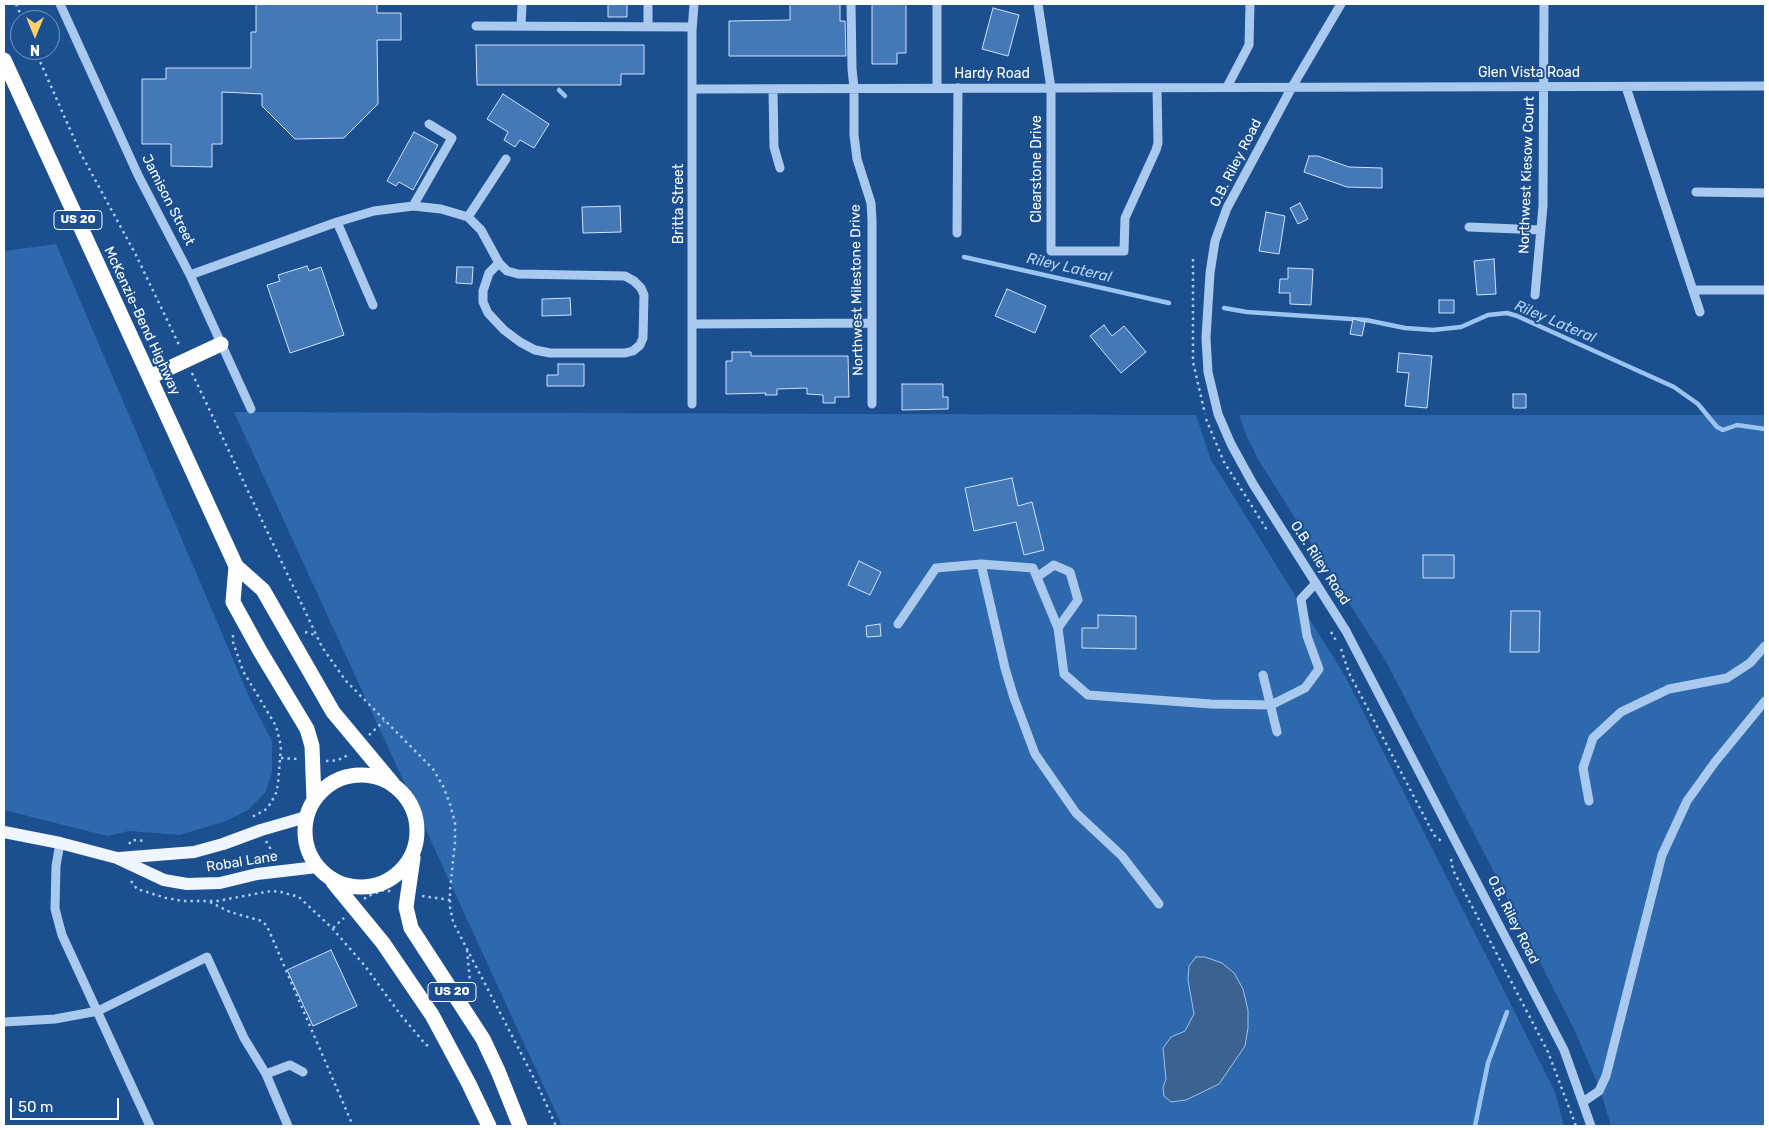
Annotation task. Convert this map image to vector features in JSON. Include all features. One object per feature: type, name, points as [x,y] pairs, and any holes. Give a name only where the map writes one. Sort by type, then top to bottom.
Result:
[{"type":"highway","name":"McKenzie-Bend Highway","points":[[4,58],[236,566],[263,590],[333,712],[393,784]]},
{"type":"highway","points":[[150,377],[221,344]]},
{"type":"highway","name":"McKenzie-Bend Highway","points":[[236,566],[233,602],[307,729],[312,746],[314,800]]},
{"type":"highway","points":[[359,775],[376,777],[393,784],[407,798],[416,816],[418,835],[413,854],[402,870],[387,882],[368,888],[348,886],[330,879],[317,867],[308,852],[304,834],[306,816],[314,800],[326,787],[341,778],[359,775]]},
{"type":"highway","name":"US 20","points":[[413,854],[406,907],[410,928],[483,1039],[520,1126]]},
{"type":"highway","name":"US 20","points":[[330,879],[383,943],[432,1015],[489,1126]]},
{"type":"main road","name":"Robal Lane","points":[[117,858],[194,852],[306,816]]},
{"type":"main road","name":"Robal Lane","points":[[4,832],[60,842],[117,858],[164,880],[187,884],[220,883],[270,872],[317,867]]},
{"type":"street","name":"Jamison Street","points":[[60,4],[138,175],[190,275],[251,409]]},
{"type":"street","points":[[521,26],[522,4]]},
{"type":"street","points":[[648,4],[648,27]]},
{"type":"street","name":"Britta Street","points":[[692,404],[692,27],[694,4]]},
{"type":"street","name":"Northwest Milestone Drive","points":[[851,4],[854,134],[857,158],[871,203],[872,220],[872,404]]},
{"type":"street","points":[[937,4],[937,88]]},
{"type":"street","name":"Clearstone Drive","points":[[1038,4],[1051,88],[1051,251],[1124,251],[1125,218],[1158,143],[1158,88]]},
{"type":"street","points":[[1227,87],[1249,45],[1250,4]]},
{"type":"street","name":"O.B. Riley Road","points":[[1341,4],[1292,87],[1227,208],[1216,241],[1210,272],[1206,338],[1210,380],[1218,414],[1231,444],[1253,484],[1346,631],[1564,1050],[1591,1126]]},
{"type":"street","name":"Northwest Kiesow Court","points":[[1535,295],[1542,230],[1544,4]]},
{"type":"street","points":[[476,26],[692,27]]},
{"type":"street","name":"Glen Vista Road","points":[[1292,87],[1765,86]]},
{"type":"street","name":"Hardy Road","points":[[693,89],[1292,87]]},
{"type":"street","points":[[1626,87],[1700,312]]},
{"type":"street","points":[[957,233],[958,88]]},
{"type":"street","points":[[773,89],[774,147],[780,168]]},
{"type":"street","points":[[413,206],[452,138],[430,124]]},
{"type":"street","points":[[468,217],[506,159]]},
{"type":"street","points":[[1696,192],[1765,193]]},
{"type":"street","points":[[190,275],[337,222],[374,211],[413,206],[441,209],[468,217],[481,230],[499,262],[507,271],[518,274],[625,276],[634,280],[644,295],[643,338],[640,345],[633,352],[625,353],[550,353],[535,350],[520,342],[504,330],[488,313],[482,302],[483,291],[489,273],[499,262]]},
{"type":"street","points":[[337,222],[373,305]]},
{"type":"street","points":[[1469,227],[1542,230]]},
{"type":"street","points":[[1697,290],[1765,290]]},
{"type":"street","points":[[693,324],[872,323]]},
{"type":"street","points":[[898,624],[936,568],[981,564],[1033,568],[1058,628],[1064,674],[1088,695],[1211,704],[1271,705],[1305,688],[1319,669],[1307,636],[1301,599],[1316,582]]},
{"type":"street","points":[[981,564],[1005,668],[1014,698],[1036,754],[1076,813],[1122,856],[1159,904]]},
{"type":"street","points":[[1037,578],[1054,565],[1070,572],[1078,600],[1058,628]]},
{"type":"street","points":[[1589,801],[1583,768],[1593,738],[1621,712],[1669,689],[1726,678],[1750,663],[1765,646]]},
{"type":"street","points":[[1262,675],[1277,732]]},
{"type":"street","points":[[1584,1102],[1598,1091],[1606,1076],[1662,855],[1687,801],[1715,762],[1765,701]]},
{"type":"street","points":[[60,842],[56,866],[55,909],[62,935],[150,1126]]},
{"type":"street","points":[[4,1022],[55,1019],[98,1011],[208,958],[244,1038],[266,1074],[288,1126]]},
{"type":"street","points":[[266,1074],[290,1065],[303,1072]]},
{"type":"path","points":[[39,60],[80,152],[136,255],[319,641],[337,670],[384,721],[433,769],[444,786],[455,823],[450,900],[454,922],[538,1086],[556,1126]]},
{"type":"path","points":[[1193,259],[1192,347],[1202,405],[1211,434],[1224,462],[1239,489],[1271,536]]},
{"type":"path","points":[[1331,631],[1340,647],[1349,673],[1434,836],[1442,842]]},
{"type":"path","points":[[233,642],[243,671],[276,726],[281,758],[276,794],[265,810],[247,820]]},
{"type":"path","points":[[281,758],[332,761],[344,758],[384,721]]},
{"type":"path","points":[[254,816],[270,848],[271,891]]},
{"type":"path","points":[[132,840],[152,842]]},
{"type":"path","points":[[1450,858],[1453,870],[1548,1052],[1576,1126]]},
{"type":"path","points":[[137,889],[183,901],[235,899],[271,891],[299,898],[332,928],[426,1045]]},
{"type":"path","points":[[332,928],[368,896],[384,890],[450,900]]},
{"type":"path","points":[[209,901],[230,912],[262,921],[267,926],[353,1126]]},
{"type":"path","points":[[467,948],[471,996]]},
{"type":"shaded area","points":[[56,244],[250,699],[272,741],[272,773],[265,793],[248,810],[226,821],[180,835],[129,831],[107,836],[4,810],[4,251]]},
{"type":"shaded area","points":[[234,412],[1196,415],[1211,460],[1345,676],[1555,1092],[1564,1126],[562,1126]]},
{"type":"shaded area","points":[[1239,415],[1765,415],[1765,1126],[1611,1126],[1600,1089],[1573,1027],[1387,663],[1259,461],[1246,435]]},
{"type":"shaded area","points":[[1196,957],[1205,957],[1222,963],[1234,973],[1243,989],[1248,1010],[1245,1046],[1219,1084],[1186,1100],[1171,1102],[1164,1096],[1163,1087],[1166,1079],[1163,1048],[1171,1037],[1185,1031],[1194,1014],[1188,980],[1189,966]]},
{"type":"building","points":[[256,4],[377,4],[377,13],[401,13],[401,40],[377,40],[378,104],[344,138],[295,139],[262,106],[262,94],[222,92],[222,144],[212,144],[212,167],[171,166],[171,144],[142,144],[142,79],[166,79],[166,68],[251,68],[251,32],[256,32]]},
{"type":"building","points":[[608,4],[627,4],[627,17],[608,17]]},
{"type":"building","points":[[790,4],[840,4],[840,21],[845,21],[846,56],[729,56],[729,21],[790,20]]},
{"type":"building","points":[[872,4],[906,4],[906,53],[897,53],[897,64],[872,64]]},
{"type":"building","points":[[993,8],[1019,15],[1008,56],[982,49]]},
{"type":"building","points":[[476,45],[644,45],[644,74],[621,74],[621,85],[477,85]]},
{"type":"building","points":[[503,94],[549,124],[534,148],[520,140],[515,147],[504,140],[508,132],[487,119]]},
{"type":"building","points":[[414,132],[438,145],[413,190],[399,182],[396,186],[387,181]]},
{"type":"building","points":[[1309,156],[1318,156],[1349,167],[1382,168],[1382,188],[1347,187],[1304,172]]},
{"type":"building","points":[[1300,203],[1308,219],[1298,224],[1290,208]]},
{"type":"building","points":[[620,206],[621,232],[583,233],[582,207]]},
{"type":"building","points":[[1266,212],[1285,216],[1279,254],[1259,251]]},
{"type":"building","points":[[1494,259],[1496,294],[1477,295],[1474,261]]},
{"type":"building","points":[[307,266],[309,271],[321,267],[344,335],[290,353],[267,285],[280,281],[278,275]]},
{"type":"building","points":[[457,267],[473,267],[472,284],[456,283]]},
{"type":"building","points":[[1288,268],[1313,269],[1311,305],[1290,304],[1290,293],[1279,293],[1280,279],[1288,279]]},
{"type":"building","points":[[1007,289],[1046,306],[1035,333],[995,316]]},
{"type":"building","points":[[570,298],[571,315],[542,316],[542,299]]},
{"type":"building","points":[[1439,300],[1454,300],[1454,313],[1439,313]]},
{"type":"building","points":[[1353,319],[1365,322],[1362,336],[1350,334]]},
{"type":"building","points":[[1104,325],[1112,336],[1124,326],[1146,352],[1121,373],[1090,336]]},
{"type":"building","points":[[732,352],[751,352],[751,356],[848,356],[849,397],[835,397],[835,403],[823,403],[823,395],[807,394],[807,388],[777,389],[777,395],[765,395],[766,393],[726,394],[726,361],[732,361]]},
{"type":"building","points":[[1399,353],[1432,356],[1427,408],[1405,406],[1409,373],[1397,372]]},
{"type":"building","points":[[558,364],[584,364],[584,386],[547,386],[547,375],[558,375]]},
{"type":"building","points":[[902,384],[943,384],[943,397],[948,397],[948,409],[902,410]]},
{"type":"building","points":[[1513,394],[1526,394],[1526,408],[1513,408]]},
{"type":"building","points":[[1012,478],[1018,506],[1032,502],[1044,550],[1024,555],[1016,522],[974,531],[965,488]]},
{"type":"building","points":[[1423,555],[1454,555],[1454,578],[1423,578]]},
{"type":"building","points":[[859,561],[881,572],[870,595],[848,585]]},
{"type":"building","points":[[1511,611],[1540,611],[1539,652],[1510,652]]},
{"type":"building","points":[[1098,615],[1136,616],[1136,649],[1082,648],[1082,628],[1098,628]]},
{"type":"building","points":[[880,624],[881,636],[867,637],[866,626]]},
{"type":"building","points":[[331,950],[357,1006],[313,1026],[287,970]]},
{"type":"waterway","name":"Riley Lateral","points":[[559,90],[565,96]]},
{"type":"waterway","name":"Riley Lateral","points":[[964,257],[1169,303]]},
{"type":"waterway","name":"Riley Lateral","points":[[1224,308],[1247,312],[1366,320],[1405,328],[1433,330],[1461,327],[1488,315],[1507,313],[1674,387],[1698,404],[1717,427],[1723,430],[1737,425],[1765,429]]},
{"type":"waterway","points":[[1475,1126],[1488,1063],[1507,1012]]}]
